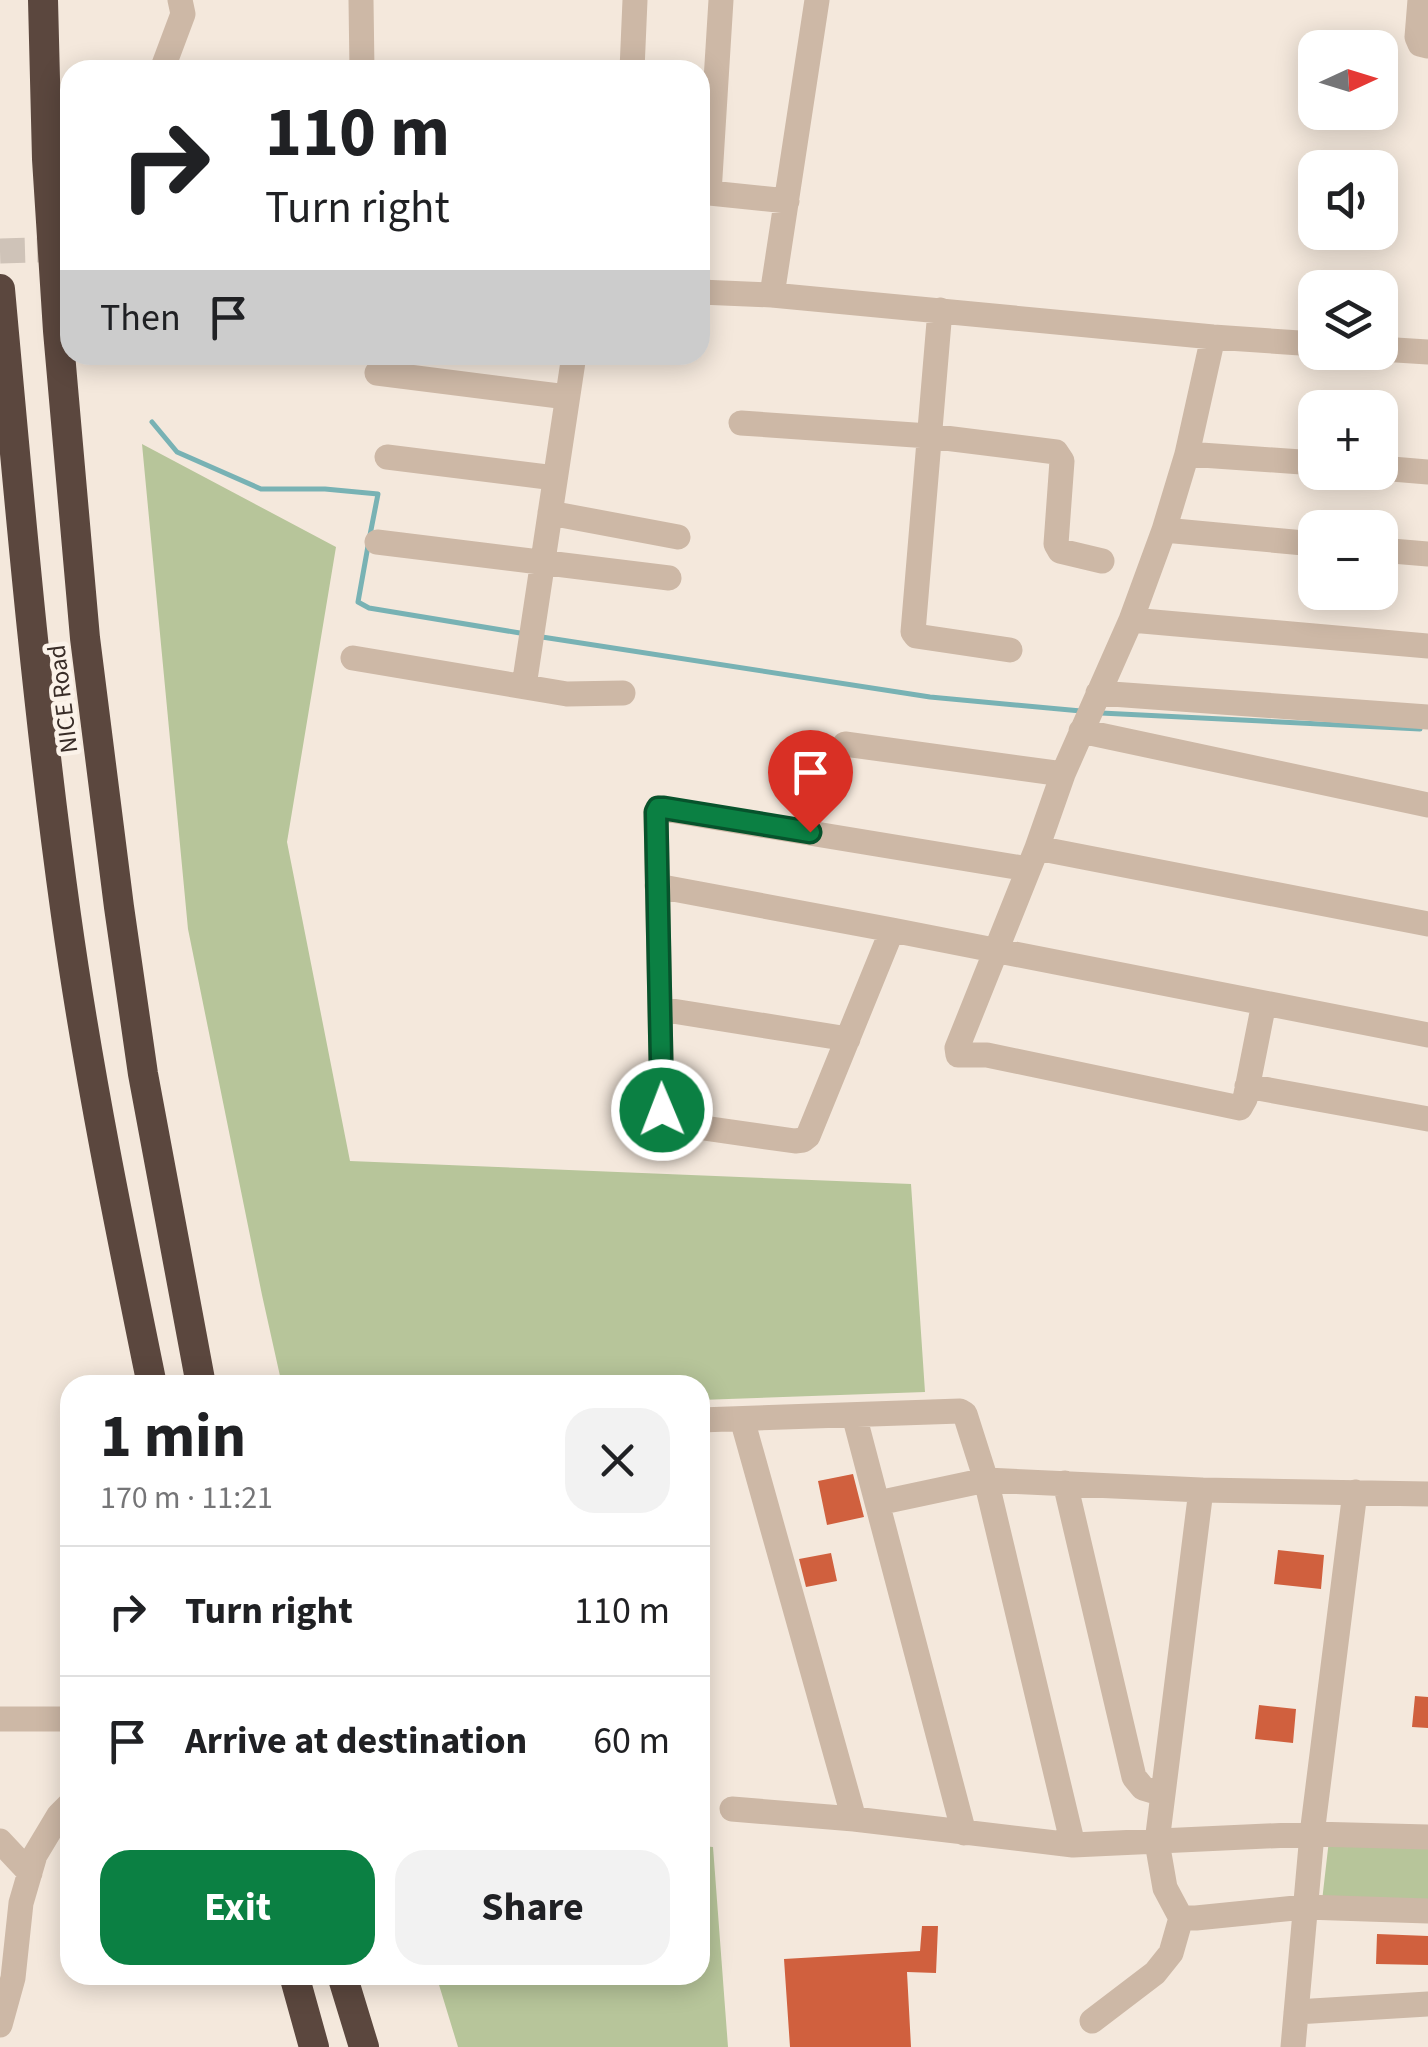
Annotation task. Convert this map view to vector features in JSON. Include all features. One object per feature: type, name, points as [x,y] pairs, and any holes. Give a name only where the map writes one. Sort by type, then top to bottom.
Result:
[{"type":"highway","name":"NICE Road","points":[[43,0],[47,159],[60,353]]},
{"type":"highway","name":"NICE Road","points":[[0,289],[33,642],[66,914],[96,1105],[150,1375]]},
{"type":"highway","name":"NICE Road","points":[[61,365],[86,638],[118,908],[143,1074],[199,1375]]},
{"type":"highway","points":[[297,1985],[314,2047]]},
{"type":"highway","points":[[345,1985],[364,2047]]},
{"type":"street","points":[[166,60],[182,14],[180,0]]},
{"type":"street","points":[[361,0],[362,60]]},
{"type":"street","points":[[632,60],[635,0]]},
{"type":"street","points":[[710,124],[721,0]]},
{"type":"street","points":[[772,295],[816,0]]},
{"type":"street","points":[[1420,0],[1417,36],[1420,44],[1428,46]]},
{"type":"street","points":[[710,193],[787,201]]},
{"type":"street","points":[[710,292],[1298,343]]},
{"type":"street","points":[[940,310],[914,632],[916,636],[1010,650]]},
{"type":"street","points":[[1213,337],[1187,454],[1164,530],[1131,620],[1062,774],[957,1048],[958,1055],[987,1055],[1240,1108],[1264,1004]]},
{"type":"street","points":[[1398,350],[1428,352]]},
{"type":"street","points":[[524,686],[572,365]]},
{"type":"street","points":[[377,373],[567,397]]},
{"type":"street","points":[[741,423],[929,436],[1056,452],[1062,461],[1056,544],[1060,551],[1102,561]]},
{"type":"street","points":[[1187,454],[1298,463]]},
{"type":"street","points":[[387,457],[555,478]]},
{"type":"street","points":[[1398,470],[1428,472]]},
{"type":"street","points":[[550,513],[678,537]]},
{"type":"street","points":[[1164,530],[1298,542]]},
{"type":"street","points":[[377,542],[669,578]]},
{"type":"street","points":[[1398,552],[1428,554]]},
{"type":"street","points":[[1131,620],[1428,646]]},
{"type":"street","points":[[352,658],[567,694],[623,693]]},
{"type":"street","points":[[1098,693],[1428,717]]},
{"type":"street","points":[[1081,731],[1428,805]]},
{"type":"street","points":[[845,744],[1062,774]]},
{"type":"street","points":[[892,930],[808,1136],[802,1140],[669,1123],[662,1110],[656,886],[658,808],[1032,858],[1428,924]]},
{"type":"street","points":[[656,886],[1428,1036]]},
{"type":"street","points":[[660,1009],[848,1038]]},
{"type":"street","points":[[1248,1086],[1428,1120]]},
{"type":"street","points":[[710,1420],[960,1411],[965,1414],[986,1480],[1073,1845]]},
{"type":"street","points":[[854,1415],[964,1833]]},
{"type":"street","points":[[742,1419],[854,1819]]},
{"type":"street","points":[[878,1503],[986,1480],[1201,1490],[1428,1494]]},
{"type":"street","points":[[1065,1483],[1134,1777],[1143,1788],[1163,1794]]},
{"type":"street","points":[[1092,2021],[1155,1973],[1170,1953],[1182,1918],[1165,1888],[1157,1842],[1201,1490]]},
{"type":"street","points":[[1292,2047],[1312,1834],[1355,1492]]},
{"type":"street","points":[[0,1719],[60,1719]]},
{"type":"street","points":[[732,1809],[1073,1845],[1312,1834],[1428,1837]]},
{"type":"street","points":[[0,2025],[13,1978],[20,1903],[36,1855],[60,1814]]},
{"type":"street","points":[[0,1841],[30,1873]]},
{"type":"street","points":[[1182,1918],[1306,1907],[1428,1911]]},
{"type":"street","points":[[1296,2012],[1428,2004]]},
{"type":"green space","points":[[142,444],[336,547],[287,842],[350,1161],[911,1184],[925,1392],[710,1400],[710,1375],[280,1375],[188,929]]},
{"type":"green space","points":[[1329,1840],[1428,1842],[1428,1903],[1322,1901]]},
{"type":"green space","points":[[710,1847],[713,1847],[728,2047],[458,2047],[439,1985],[710,1985]]},
{"type":"building","points":[[853,1474],[864,1517],[827,1525],[818,1481]]},
{"type":"building","points":[[1278,1550],[1324,1555],[1321,1589],[1274,1584]]},
{"type":"building","points":[[831,1553],[837,1581],[806,1587],[799,1559]]},
{"type":"building","points":[[1415,1696],[1428,1697],[1428,1728],[1412,1727]]},
{"type":"building","points":[[1259,1705],[1296,1709],[1293,1743],[1255,1739]]},
{"type":"building","points":[[922,1926],[938,1926],[936,1973],[907,1972],[911,2047],[790,2047],[784,1959],[920,1951]]},
{"type":"building","points":[[1377,1934],[1428,1936],[1428,1965],[1376,1964]]},
{"type":"waterway","points":[[152,422],[177,452],[261,489],[378,494],[370,535]]},
{"type":"waterway","points":[[368,546],[358,602],[369,608],[526,634]]},
{"type":"waterway","points":[[542,637],[930,697],[1081,711]]},
{"type":"waterway","points":[[1101,713],[1420,729]]},
{"type":"tunnel","points":[[0,251],[60,249]]},
{"type":"route","points":[[662,1110],[656,886],[658,808],[810,832]]}]
